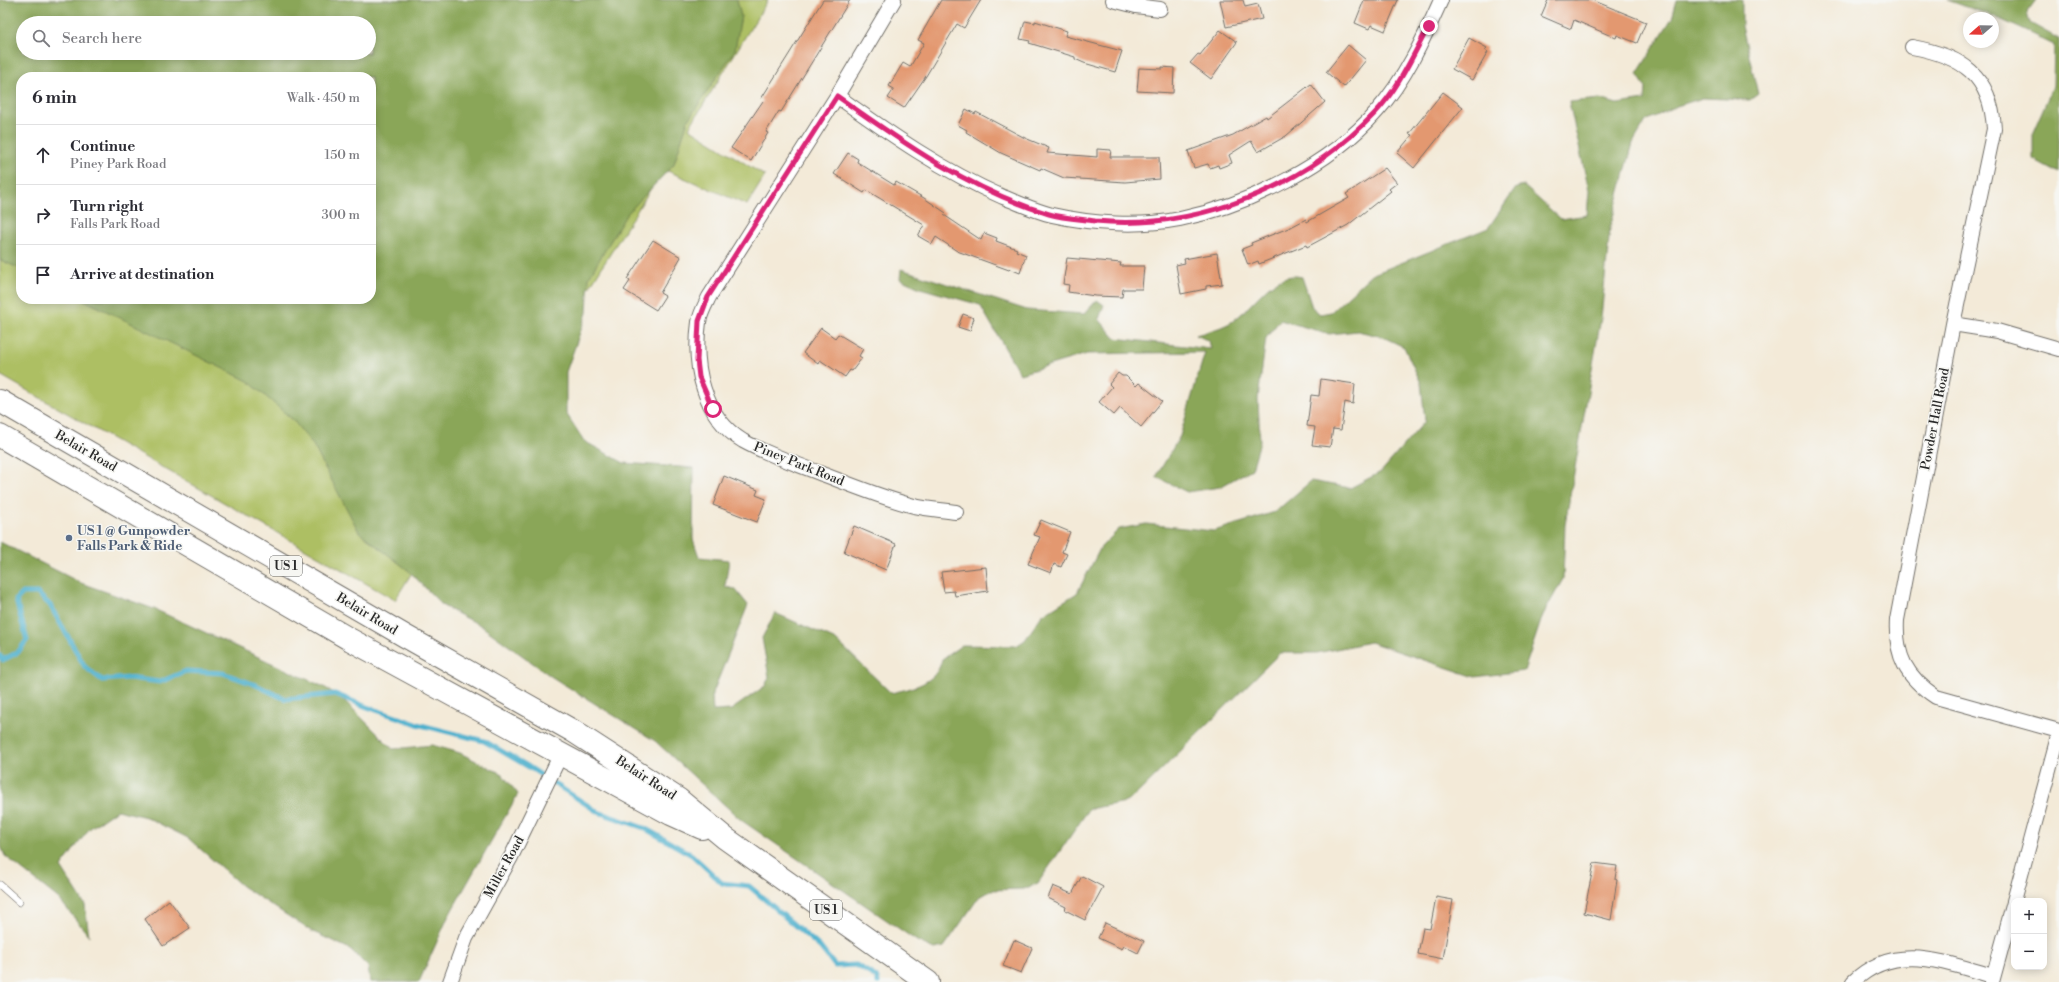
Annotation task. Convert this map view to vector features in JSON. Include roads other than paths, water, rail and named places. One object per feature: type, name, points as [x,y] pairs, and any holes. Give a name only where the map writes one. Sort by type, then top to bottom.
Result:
[{"type":"highway","name":"Belair Road","points":[[0,401],[405,636],[573,731],[678,799],[725,838],[928,982]]},
{"type":"highway","name":"Belair Road","points":[[0,436],[351,640],[671,814],[725,838]]},
{"type":"highway","points":[[561,754],[573,731]]},
{"type":"street","name":"Piney Park Road","points":[[894,0],[837,96],[708,297],[699,321],[697,360],[699,377],[704,392],[724,426],[742,440],[762,451],[876,494],[914,506],[956,512]]},
{"type":"street","points":[[1113,0],[1136,6],[1160,9]]},
{"type":"street","points":[[837,96],[897,139],[955,174],[1023,205],[1051,215],[1118,223],[1179,219],[1238,201],[1286,180],[1324,158],[1353,135],[1377,111],[1397,85],[1429,26],[1441,0]]},
{"type":"street","name":"Powder Hall Road","points":[[1912,47],[1943,54],[1967,67],[1985,89],[1993,116],[1993,142],[1953,324],[1897,620],[1896,636],[1898,650],[1904,665],[1912,678],[1936,697],[2059,732]]},
{"type":"street","points":[[1953,324],[1997,331],[2059,349]]},
{"type":"street","points":[[2015,898],[2059,732]]},
{"type":"street","name":"Miller Road","points":[[450,982],[466,938],[511,857],[561,754]]},
{"type":"street","points":[[1853,982],[1876,966],[1897,959],[1917,957],[1993,979],[2011,912]]},
{"type":"lane","points":[[0,885],[19,902]]},
{"type":"waterway","points":[[0,656],[3,660],[18,652],[27,640],[16,600],[23,593],[37,593],[50,605],[85,667],[102,680],[129,678],[160,682],[186,671],[223,673],[256,685],[285,699],[335,694],[367,707],[417,724],[484,741],[529,767],[598,812],[644,828],[692,855],[722,883],[749,886],[820,947],[835,966],[856,965],[876,977],[878,982]]},
{"type":"place","name":"US 1 @ Gunpowder Falls Park & Ride","points":[[69,538]]}]
